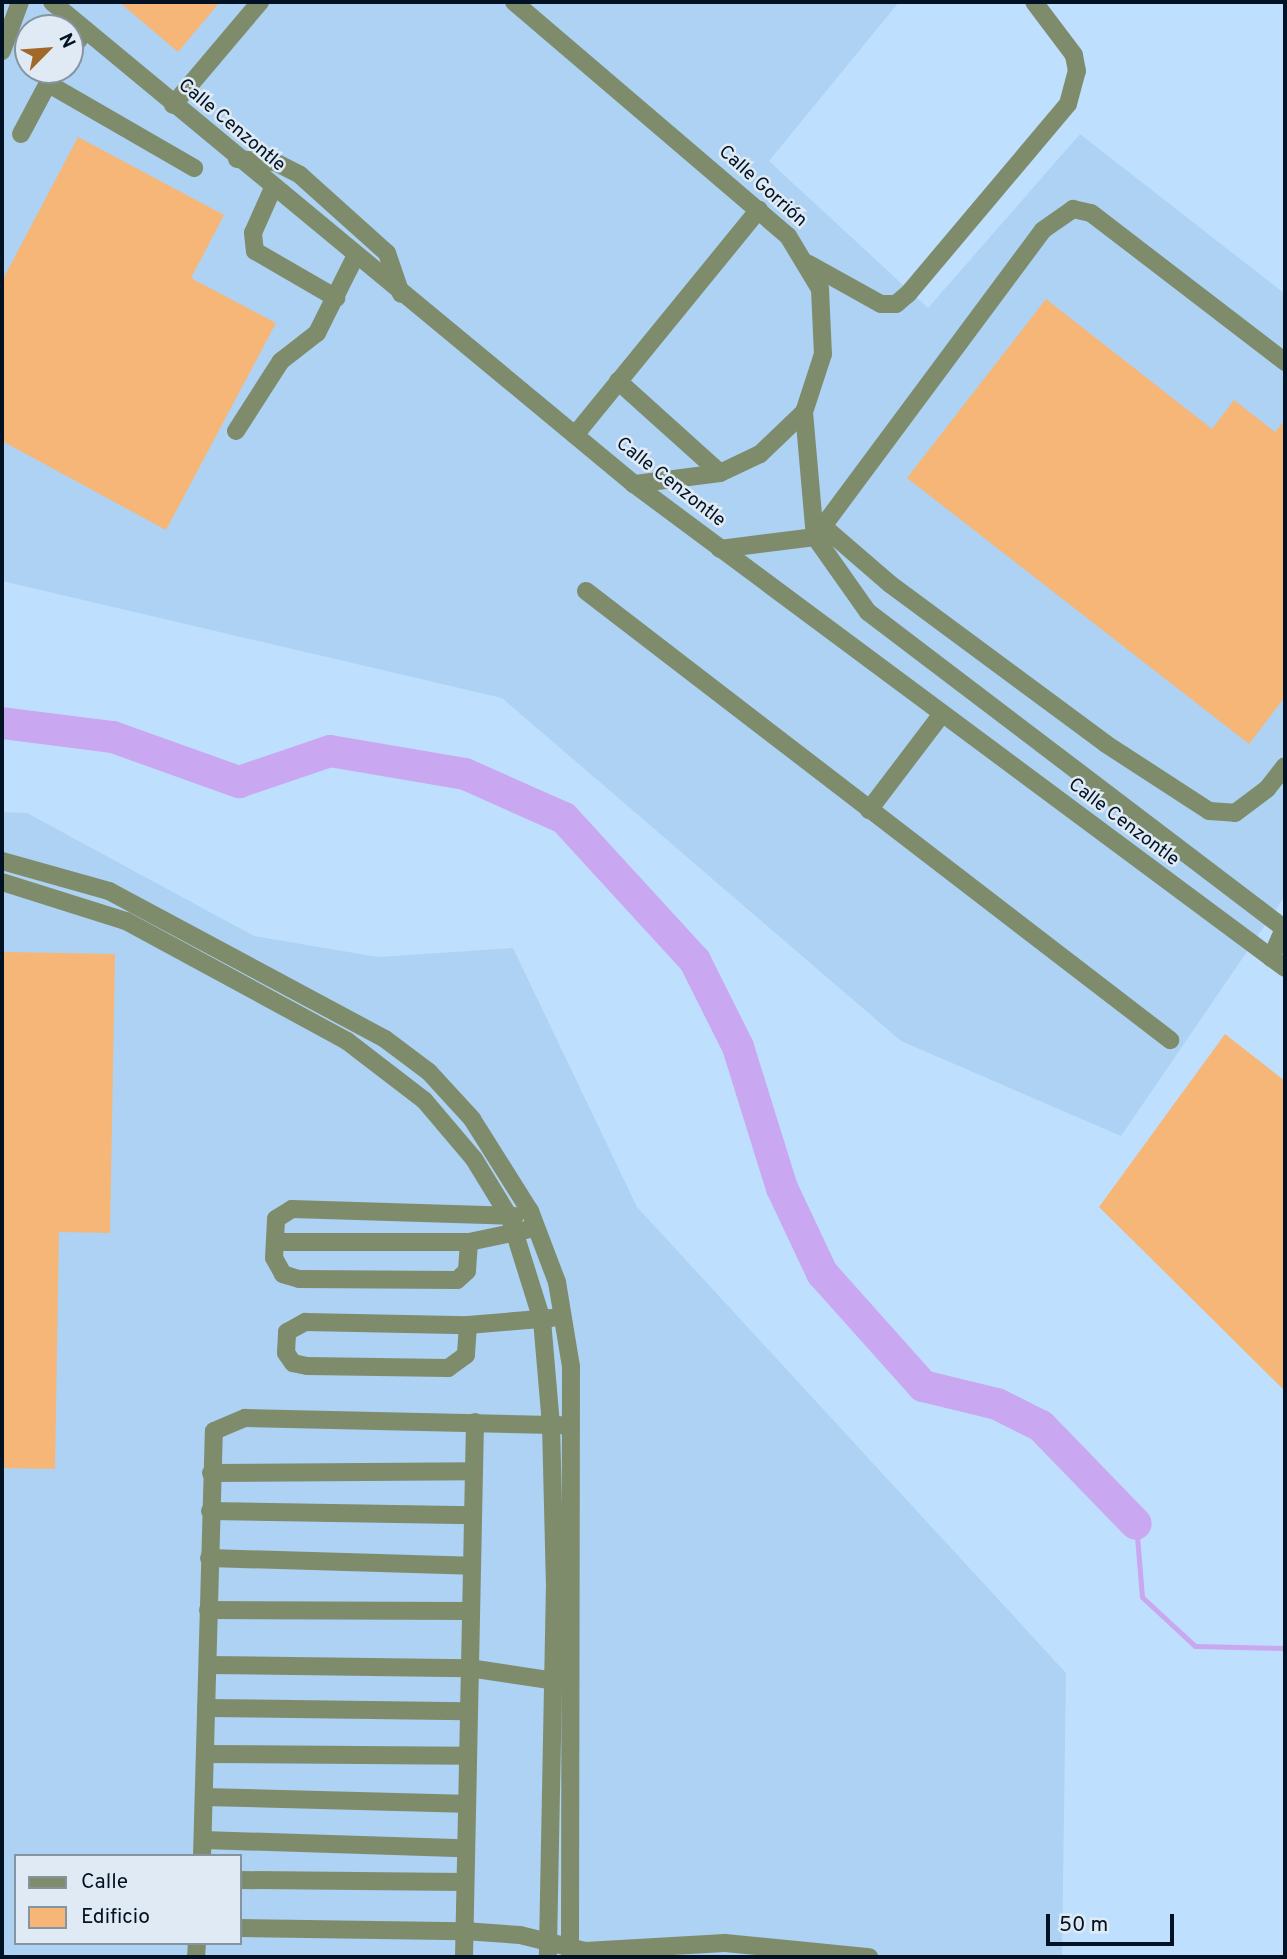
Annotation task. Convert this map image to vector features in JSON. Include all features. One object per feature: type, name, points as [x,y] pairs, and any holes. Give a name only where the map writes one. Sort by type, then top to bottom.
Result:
[{"type":"street","points":[[2,51],[20,2]]},
{"type":"street","name":"Calle Cenzontle","points":[[52,2],[355,257],[634,484],[941,715],[1278,963]]},
{"type":"street","points":[[173,105],[260,2]]},
{"type":"street","name":"Calle Gorrión","points":[[514,2],[759,209],[809,264],[825,318],[820,367],[804,412],[760,454],[720,473],[634,484]]},
{"type":"street","points":[[809,264],[881,304],[896,304],[908,294],[1068,104],[1077,71],[1074,55],[1034,2]]},
{"type":"street","points":[[21,134],[47,84]]},
{"type":"street","points":[[63,84],[194,168]]},
{"type":"street","points":[[237,159],[282,164],[300,175],[387,253],[401,294]]},
{"type":"street","points":[[273,188],[253,233],[255,251],[336,298]]},
{"type":"street","points":[[575,435],[759,209]]},
{"type":"street","points":[[720,549],[820,532],[1043,230],[1073,209],[1091,213],[1285,362]]},
{"type":"street","points":[[236,431],[267,377],[317,333],[355,257]]},
{"type":"street","points":[[618,381],[720,473]]},
{"type":"street","points":[[804,412],[820,532],[1106,744],[1209,811],[1236,813],[1260,796],[1285,766]]},
{"type":"street","name":"Calle Cenzontle","points":[[820,532],[868,612],[1285,928]]},
{"type":"street","points":[[586,591],[1170,1040]]},
{"type":"street","points":[[869,810],[941,715]]},
{"type":"street","points":[[2,862],[110,891],[385,1039],[429,1072],[472,1119],[533,1219],[565,1317],[573,1426],[570,1953]]},
{"type":"street","points":[[2,882],[126,921],[346,1041],[424,1100],[474,1159],[514,1225],[542,1320],[551,1424],[552,1680],[548,1949]]},
{"type":"street","points":[[1278,963],[1285,928]]},
{"type":"street","points":[[469,1242],[461,1278],[420,1280],[288,1277],[275,1262],[276,1219],[292,1209],[514,1225]]},
{"type":"street","points":[[276,1242],[469,1242],[533,1219]]},
{"type":"street","points":[[468,1325],[466,1355],[449,1368],[307,1366],[293,1363],[286,1353],[287,1332],[305,1322],[468,1325],[565,1317]]},
{"type":"street","points":[[463,1848],[202,1848],[214,1431],[245,1418],[573,1426]]},
{"type":"street","points":[[464,1957],[463,1804],[475,1422]]},
{"type":"street","points":[[211,1473],[474,1471]]},
{"type":"street","points":[[210,1511],[473,1515]]},
{"type":"street","points":[[209,1558],[471,1566]]},
{"type":"street","points":[[208,1610],[470,1611]]},
{"type":"street","points":[[208,1665],[469,1668],[573,1683]]},
{"type":"street","points":[[206,1708],[467,1711]]},
{"type":"street","points":[[205,1754],[465,1756]]},
{"type":"street","points":[[204,1797],[463,1804]]},
{"type":"street","points":[[242,1880],[464,1882]]},
{"type":"street","points":[[242,1928],[464,1931],[570,1953],[725,1943],[869,1957]]},
{"type":"shaded area","points":[[2,2],[899,2],[769,161],[928,308],[1080,134],[1285,294],[1285,896],[1121,1136],[901,1041],[502,698],[2,581]]},
{"type":"shaded area","points":[[2,812],[27,813],[254,936],[378,957],[513,948],[637,1207],[1066,1673],[1062,1957],[2,1957]]},
{"type":"building","points":[[119,2],[220,2],[178,52]]},
{"type":"building","points":[[78,137],[224,215],[191,278],[276,323],[166,530],[2,441],[2,281]]},
{"type":"building","points":[[1046,299],[1212,429],[1234,400],[1275,432],[1285,420],[1285,697],[1249,744],[907,478]]},
{"type":"building","points":[[2,952],[115,954],[110,1233],[59,1232],[55,1469],[2,1468]]},
{"type":"building","points":[[1225,1034],[1285,1081],[1285,1391],[1099,1207]]},
{"type":"waterway","points":[[2,723],[113,737],[239,782],[330,751],[465,774],[564,818],[695,961],[738,1047],[782,1188],[822,1273],[923,1386],[997,1404],[1041,1426],[1136,1524]]},
{"type":"waterway","points":[[1136,1524],[1142,1597],[1195,1646],[1285,1648]]}]
